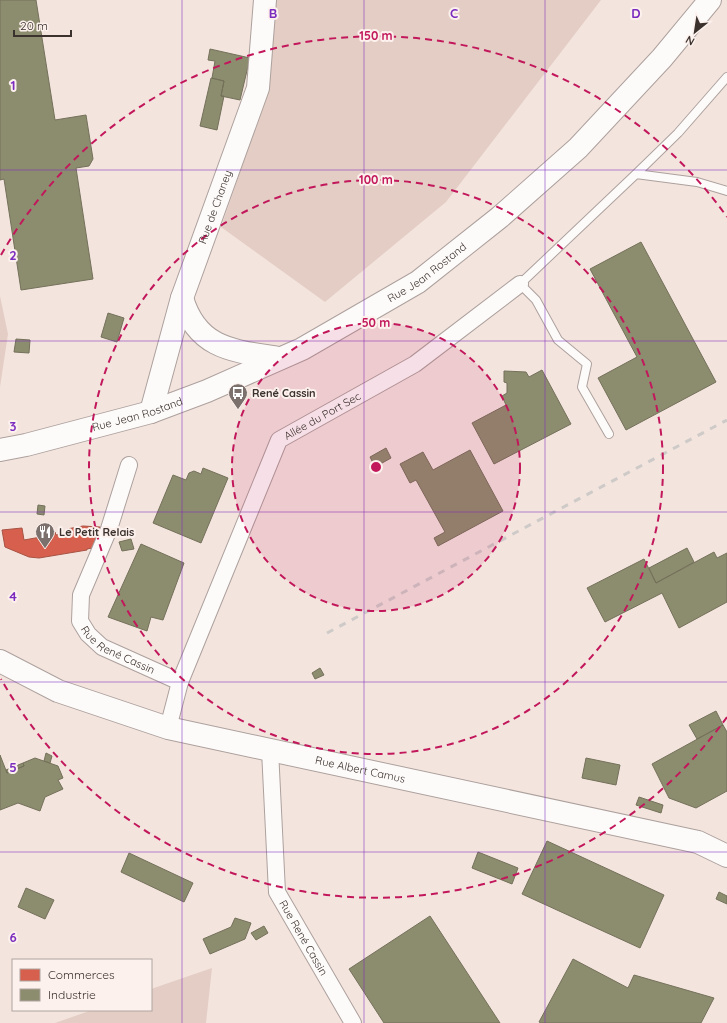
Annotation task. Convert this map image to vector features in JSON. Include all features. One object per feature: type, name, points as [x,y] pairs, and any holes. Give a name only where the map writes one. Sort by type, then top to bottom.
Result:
[{"type":"street","name":"Rue de Chaney","points":[[151,412],[182,298],[258,88],[265,0]]},
{"type":"street","name":"Rue Jean Rostand","points":[[0,450],[26,445],[151,412],[207,391],[302,349],[418,282],[500,217],[578,148],[662,58],[710,0]]},
{"type":"street","name":"Allée du Port Sec","points":[[180,682],[279,440],[415,364],[520,284]]},
{"type":"street","points":[[182,298],[187,314],[208,339],[224,347],[242,353],[279,358]]},
{"type":"street","name":"Rue René Cassin","points":[[129,465],[109,529],[81,595],[80,620],[88,634],[102,647],[180,682]]},
{"type":"street","name":"Rue Albert Camus","points":[[0,661],[58,691],[168,728],[698,842],[727,856]]},
{"type":"street","points":[[168,728],[180,682]]},
{"type":"street","name":"Rue René Cassin","points":[[270,750],[277,892],[353,1023]]},
{"type":"lane","points":[[609,434],[582,387],[587,364],[558,340],[536,300],[520,284],[678,133],[727,77]]},
{"type":"lane","points":[[636,174],[697,182],[727,192]]},
{"type":"shaded area","points":[[273,0],[601,0],[446,202],[325,302],[221,227],[267,95]]},
{"type":"shaded area","points":[[0,296],[8,334],[0,387]]},
{"type":"shaded area","points":[[212,968],[206,1023],[55,1023],[89,1011],[152,1011],[152,989]]},
{"type":"building: Commerces","points":[[83,526],[100,527],[92,548],[39,558],[29,557],[5,547],[2,530],[22,528],[24,540],[52,535],[51,533],[55,532],[56,535],[67,533],[67,529]]},
{"type":"building: Industrie","points":[[0,0],[36,0],[55,120],[86,115],[93,159],[89,166],[76,168],[93,279],[21,290],[4,179],[0,180]]},
{"type":"building: Industrie","points":[[210,49],[250,58],[240,100],[221,96],[224,81],[212,78],[215,61],[208,60]]},
{"type":"building: Industrie","points":[[211,78],[224,81],[221,96],[224,96],[217,130],[200,126]]},
{"type":"building: Industrie","points":[[641,242],[716,382],[626,430],[598,378],[637,357],[590,269]]},
{"type":"building: Industrie","points":[[108,313],[124,318],[117,342],[101,337]]},
{"type":"building: Industrie","points":[[16,339],[30,340],[29,353],[14,352]]},
{"type":"building: Industrie","points":[[542,370],[571,424],[494,464],[472,423],[506,405],[502,396],[507,393],[507,383],[504,382],[504,371],[526,372],[529,377]]},
{"type":"building: Industrie","points":[[386,448],[391,458],[375,467],[370,457]]},
{"type":"building: Industrie","points":[[470,450],[503,511],[438,546],[434,538],[445,532],[416,480],[410,483],[400,464],[423,452],[433,470]]},
{"type":"building: Industrie","points":[[203,468],[228,478],[201,543],[153,523],[173,475],[186,480],[189,473],[194,471],[201,474]]},
{"type":"building: Industrie","points":[[38,505],[45,506],[44,515],[37,514]]},
{"type":"building: Industrie","points":[[131,539],[134,549],[122,551],[119,542]]},
{"type":"building: Industrie","points":[[141,544],[184,563],[163,620],[151,617],[147,631],[108,617]]},
{"type":"building: Industrie","points":[[687,548],[694,562],[656,583],[649,568]]},
{"type":"building: Industrie","points":[[714,552],[717,558],[727,553],[727,602],[679,628],[662,593],[605,622],[587,588],[644,559],[656,583]]},
{"type":"building: Industrie","points":[[320,668],[324,675],[315,679],[312,673]]},
{"type":"building: Industrie","points":[[716,711],[723,725],[697,739],[689,725]]},
{"type":"building: Industrie","points":[[723,725],[727,732],[727,791],[696,808],[669,798],[652,764]]},
{"type":"building: Industrie","points":[[46,753],[52,756],[50,763],[44,761]]},
{"type":"building: Industrie","points":[[0,755],[7,773],[24,766],[23,763],[35,758],[58,766],[63,778],[58,780],[63,789],[45,797],[40,811],[18,803],[0,810]]},
{"type":"building: Industrie","points":[[586,758],[620,765],[616,785],[582,778]]},
{"type":"building: Industrie","points":[[23,763],[24,766],[7,773],[6,770]]},
{"type":"building: Industrie","points":[[639,797],[663,805],[661,813],[636,805]]},
{"type":"building: Industrie","points":[[547,841],[664,895],[640,948],[522,894]]},
{"type":"building: Industrie","points":[[478,852],[518,868],[512,884],[472,868]]},
{"type":"building: Industrie","points":[[129,853],[193,883],[184,902],[121,872]]},
{"type":"building: Industrie","points":[[26,888],[54,900],[45,919],[18,907]]},
{"type":"building: Industrie","points":[[719,892],[727,896],[727,904],[716,899]]},
{"type":"building: Industrie","points":[[430,916],[500,1023],[384,1023],[349,969]]},
{"type":"building: Industrie","points":[[235,918],[251,923],[245,939],[210,954],[203,939],[231,927]]},
{"type":"building: Industrie","points":[[264,926],[268,933],[256,940],[251,933]]},
{"type":"building: Industrie","points":[[573,959],[628,988],[634,975],[714,998],[701,1023],[539,1022]]},
{"type":"railway","points":[[327,633],[727,420]]},
{"type":"place","name":"René Cassin","points":[[238,410]]},
{"type":"place","name":"Le Petit Relais","points":[[45,549]]}]
